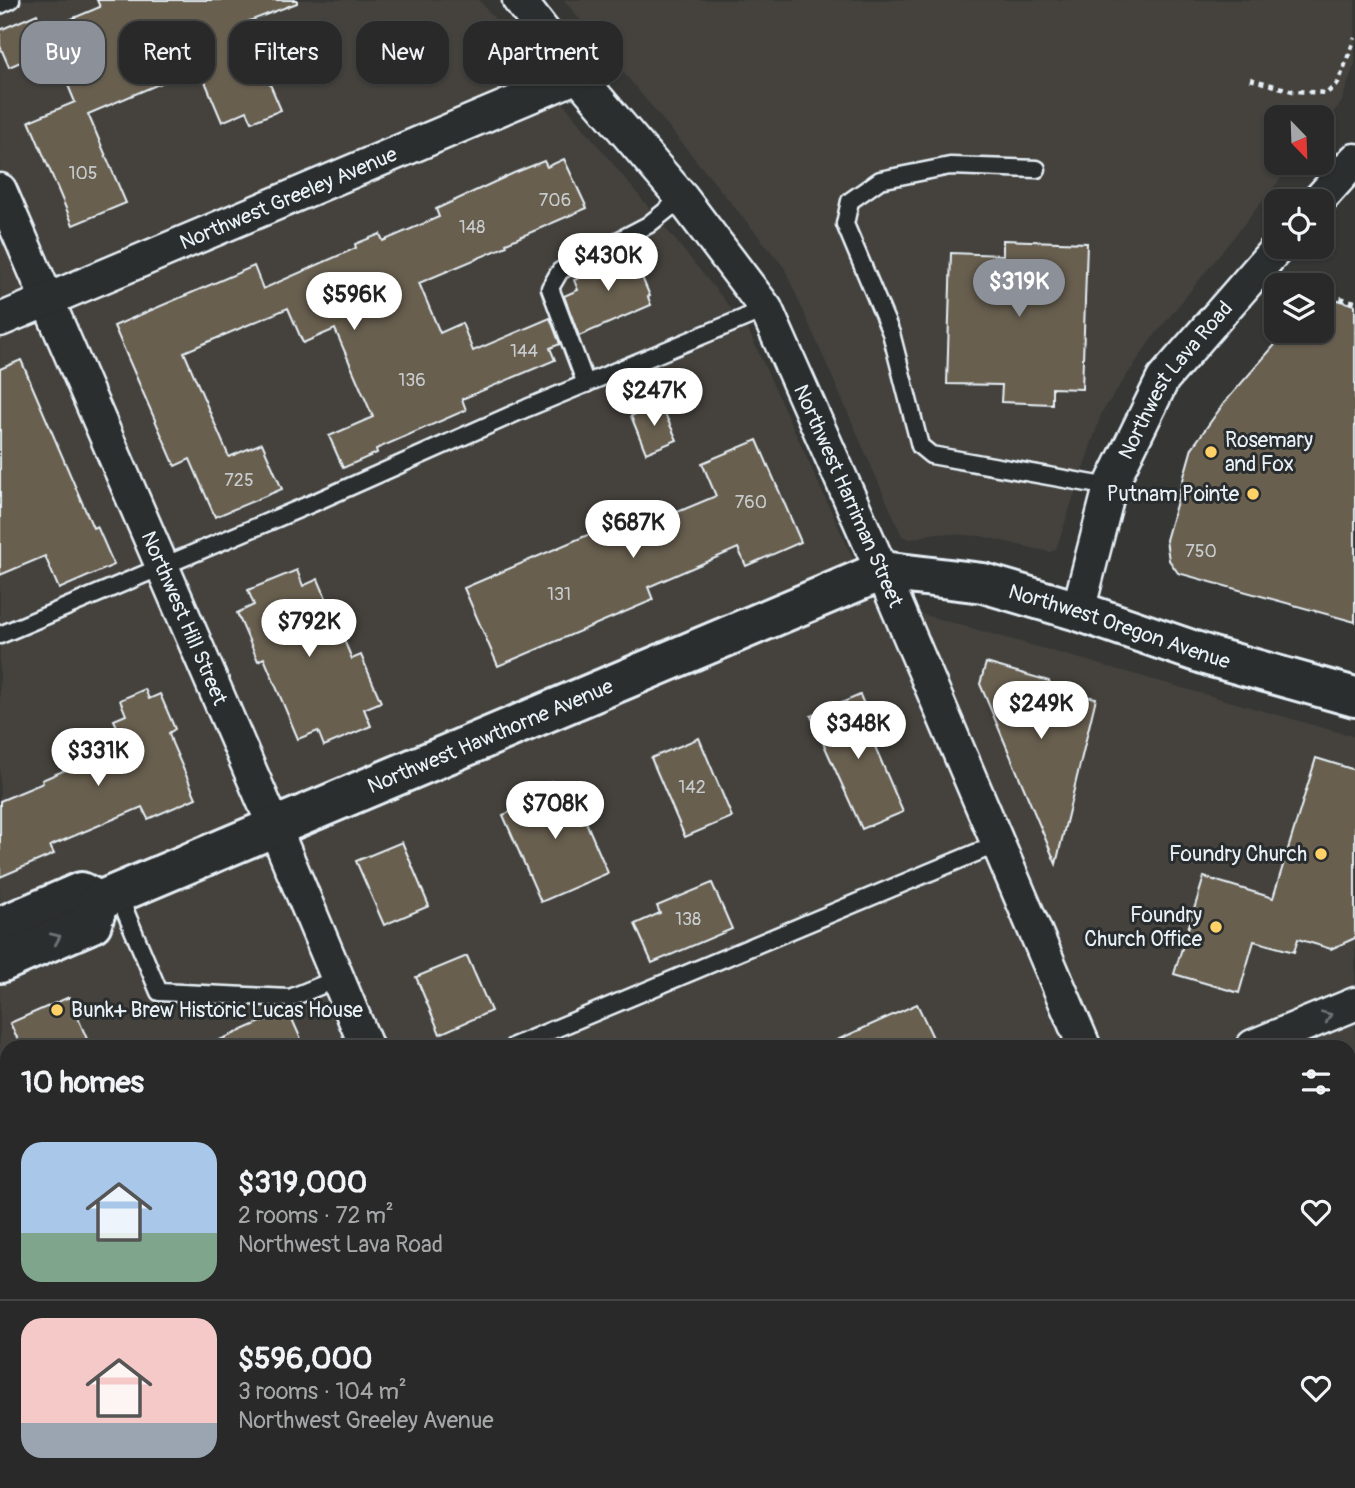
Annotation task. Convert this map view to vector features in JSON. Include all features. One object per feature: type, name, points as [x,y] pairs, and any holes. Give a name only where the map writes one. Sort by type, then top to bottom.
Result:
[{"type":"street","name":"Northwest Harriman Street","points":[[519,0],[535,21]]},
{"type":"street","name":"Northwest Greeley Avenue","points":[[0,320],[559,84]]},
{"type":"street","name":"Northwest Harriman Street","points":[[585,84],[682,198],[766,309],[882,571],[1081,1040]]},
{"type":"street","points":[[1329,189],[1355,160]]},
{"type":"street","name":"Northwest Hill Street","points":[[0,190],[363,1040]]},
{"type":"street","name":"Northwest Lava Road","points":[[1078,611],[1110,487],[1163,379],[1268,259]]},
{"type":"street","name":"Northwest Oregon Avenue","points":[[882,571],[984,583],[1078,611],[1212,657],[1355,697]]},
{"type":"street","name":"Northwest Hawthorne Avenue","points":[[0,927],[81,892],[108,897],[882,571]]},
{"type":"street","points":[[0,963],[92,923],[108,897]]},
{"type":"street","points":[[1268,1040],[1355,1004]]},
{"type":"lane","points":[[0,5],[11,0]]},
{"type":"lane","points":[[1037,169],[950,166],[880,180],[850,201],[845,224],[891,333],[920,446],[931,455],[1110,487]]},
{"type":"lane","points":[[586,384],[550,288],[560,271],[648,225],[682,198]]},
{"type":"lane","points":[[0,635],[766,309]]},
{"type":"lane","points":[[528,1040],[997,844]]},
{"type":"lane","points":[[108,897],[159,992],[290,998],[337,979]]},
{"type":"path","points":[[1250,79],[1293,91],[1327,93],[1338,83],[1355,38]]},
{"type":"path","points":[[1334,296],[1355,302]]},
{"type":"shaded area","points":[[0,0],[479,0],[496,21],[463,21],[463,84],[548,84],[747,328],[872,600],[1355,737],[1355,1040],[0,1040]]},
{"type":"shaded area","points":[[564,0],[1355,0],[1355,63],[1341,103],[1334,111],[1334,105],[1264,105],[1264,175],[1283,175],[1272,189],[1264,189],[1264,199],[1150,341],[1102,412],[1056,549],[1050,552],[981,536],[935,533],[910,539],[902,536],[784,267],[623,72],[623,21],[581,21]]},
{"type":"building","points":[[97,0],[297,0],[297,3],[249,21],[229,21],[229,84],[270,84],[281,110],[252,122],[247,111],[222,122],[206,84],[215,84],[215,21],[119,21],[119,84],[159,84],[88,114],[126,203],[73,225],[29,121],[75,102],[68,84],[105,84],[105,21],[67,21],[100,7]]},
{"type":"building","points":[[37,14],[40,21],[21,21],[21,62],[9,67],[0,46],[0,30]]},
{"type":"building","points":[[564,159],[587,208],[419,283],[440,333],[462,323],[473,351],[550,318],[560,344],[550,348],[555,360],[462,399],[466,410],[376,449],[377,453],[343,468],[329,436],[373,417],[335,329],[303,343],[288,308],[184,352],[229,457],[262,443],[282,489],[215,517],[190,459],[175,466],[114,326],[254,266],[263,289],[356,248],[355,244],[380,234],[383,241],[439,217],[436,209],[514,173],[544,161],[547,167]]},
{"type":"building","points":[[1003,240],[1087,243],[1082,389],[1052,388],[1052,404],[1001,402],[1002,385],[947,384],[951,253],[1003,255]]},
{"type":"building","points":[[629,247],[650,296],[651,305],[579,336],[564,296],[578,290],[574,280],[587,275],[585,270]]},
{"type":"building","name":"Putnam Pointe","points":[[1334,299],[1355,305],[1355,622],[1178,573],[1169,560],[1166,540],[1192,448],[1224,403],[1276,343],[1334,343]]},
{"type":"building","points":[[21,360],[93,528],[97,526],[114,565],[59,589],[45,556],[0,575],[0,369]]},
{"type":"building","points":[[660,403],[677,440],[646,453],[631,416]]},
{"type":"building","points":[[757,440],[801,542],[746,566],[738,548],[648,587],[653,600],[498,666],[464,588],[620,521],[625,534],[716,496],[702,463]]},
{"type":"building","points":[[297,570],[303,586],[318,579],[352,659],[361,655],[381,702],[364,709],[371,726],[324,746],[318,731],[298,739],[264,658],[258,661],[237,613],[254,605],[248,590]]},
{"type":"building","points":[[986,663],[1049,681],[1054,690],[1096,698],[1056,864],[980,684]]},
{"type":"building","points":[[145,689],[149,699],[160,694],[175,729],[169,733],[172,743],[196,798],[148,819],[142,807],[50,846],[54,854],[0,877],[0,801],[125,744],[114,720],[126,715],[120,700]]},
{"type":"building","points":[[860,695],[879,739],[873,742],[903,812],[862,829],[811,716]]},
{"type":"building","points":[[699,738],[732,817],[685,837],[651,758]]},
{"type":"building","name":"Foundry Church","points":[[1316,758],[1355,770],[1355,938],[1331,949],[1298,939],[1294,952],[1254,941],[1239,993],[1174,974],[1204,877],[1273,898]]},
{"type":"building","points":[[551,781],[556,794],[571,787],[608,873],[541,902],[503,815],[526,805],[521,793]]},
{"type":"building","points":[[402,842],[429,906],[384,925],[356,861]]},
{"type":"building","points":[[712,883],[732,929],[652,963],[635,924],[660,913],[657,906]]},
{"type":"building","points":[[467,956],[491,1011],[440,1034],[416,977]]},
{"type":"building","name":"Bunk+ Brew Historic Lucas House","points":[[69,997],[87,1040],[18,1040],[10,1023]]},
{"type":"building","points":[[917,1004],[934,1040],[837,1040]]},
{"type":"building","points":[[288,1010],[301,1040],[220,1040]]},
{"type":"place","name":"Rosemary and Fox","points":[[1211,452]]},
{"type":"place","name":"Putnam Pointe","points":[[1253,494]]},
{"type":"place","name":"Foundry Church","points":[[1321,854]]},
{"type":"place","name":"Foundry Church Office","points":[[1216,927]]},
{"type":"place","name":"Bunk+ Brew Historic Lucas House","points":[[57,1010]]}]
